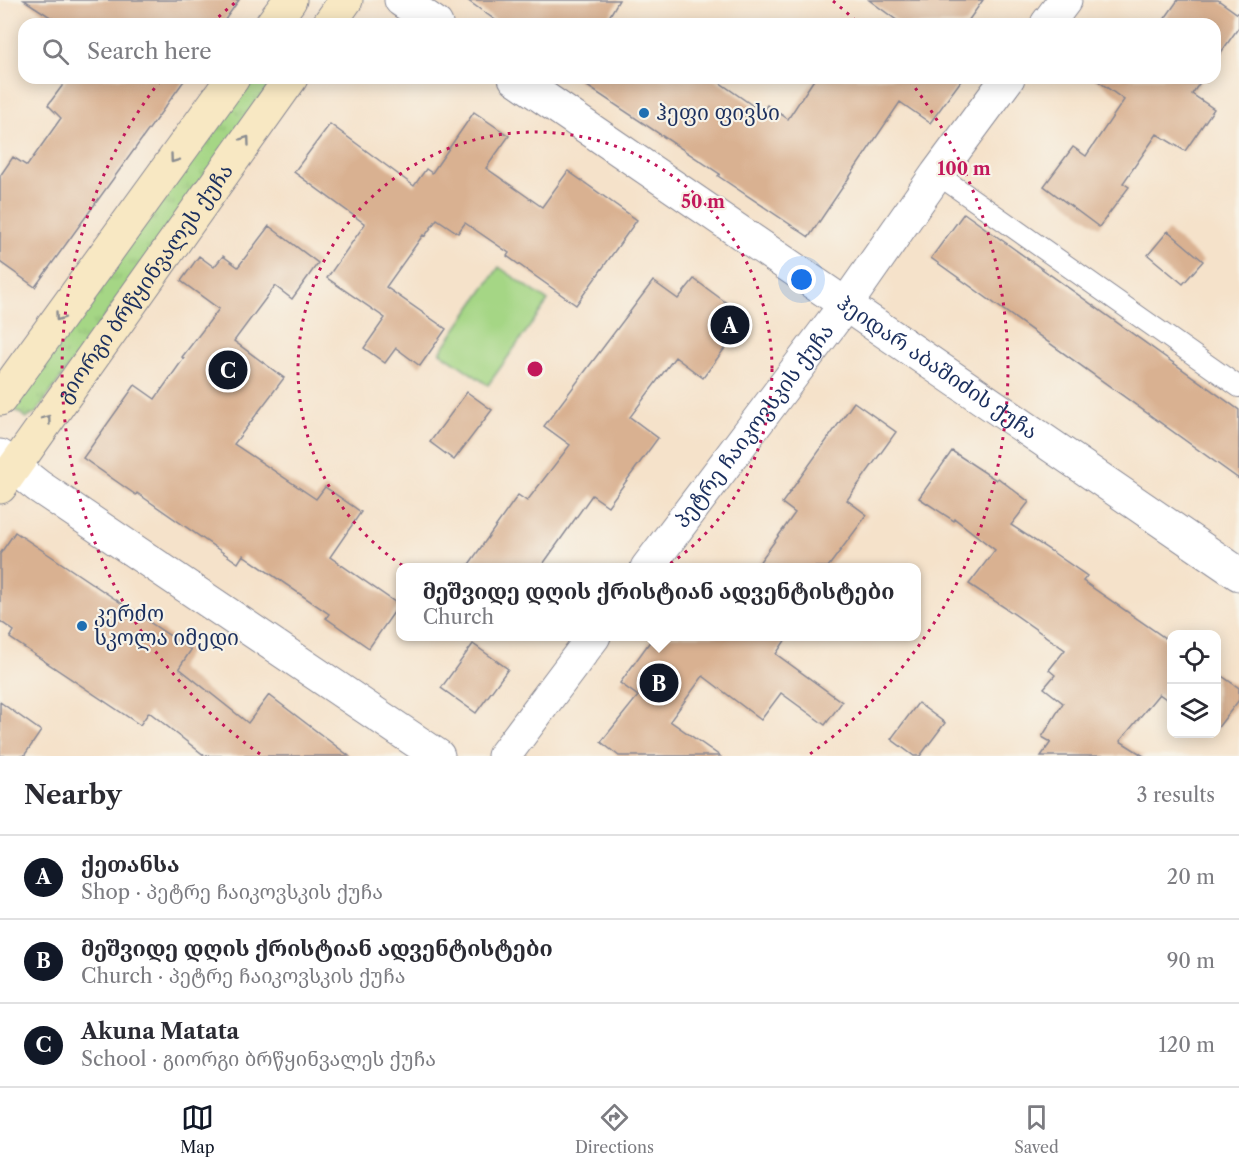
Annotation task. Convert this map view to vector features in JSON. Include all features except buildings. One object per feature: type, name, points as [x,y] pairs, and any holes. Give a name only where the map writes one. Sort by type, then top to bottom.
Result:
[{"type":"street","points":[[276,18],[290,0]]},
{"type":"street","points":[[333,18],[346,0]]},
{"type":"street","points":[[401,0],[427,18]]},
{"type":"street","points":[[1052,18],[1065,0]]},
{"type":"street","points":[[0,399],[229,84]]},
{"type":"street","name":"გიორგი ბრწყინვალეს ქუჩა","points":[[5,470],[287,84]]},
{"type":"street","name":"ჰეიდარ აბაშიძის ქუჩა","points":[[524,84],[1239,574]]},
{"type":"street","name":"პეტრე ჩაიკოვსკის ქუჩა","points":[[649,563],[846,304],[1004,84]]},
{"type":"street","points":[[5,470],[38,486],[438,756]]},
{"type":"street","points":[[504,756],[590,641]]},
{"type":"lane","points":[[937,174],[1239,387]]},
{"type":"green space","points":[[241,84],[272,84],[36,413],[27,418],[12,408]]},
{"type":"green space","points":[[499,267],[548,301],[488,385],[440,352]]},
{"type":"place","name":"ჰეფი ფივსი","points":[[644,113]]},
{"type":"place","name":"ქეთანსა","points":[[730,325]]},
{"type":"place","name":"Akuna Matata","points":[[228,370]]},
{"type":"place","name":"კერძო სკოლა იმედი","points":[[82,626]]},
{"type":"place","name":"მეშვიდე დღის ქრისტიან ადვენტისტები","points":[[659,683]]}]
